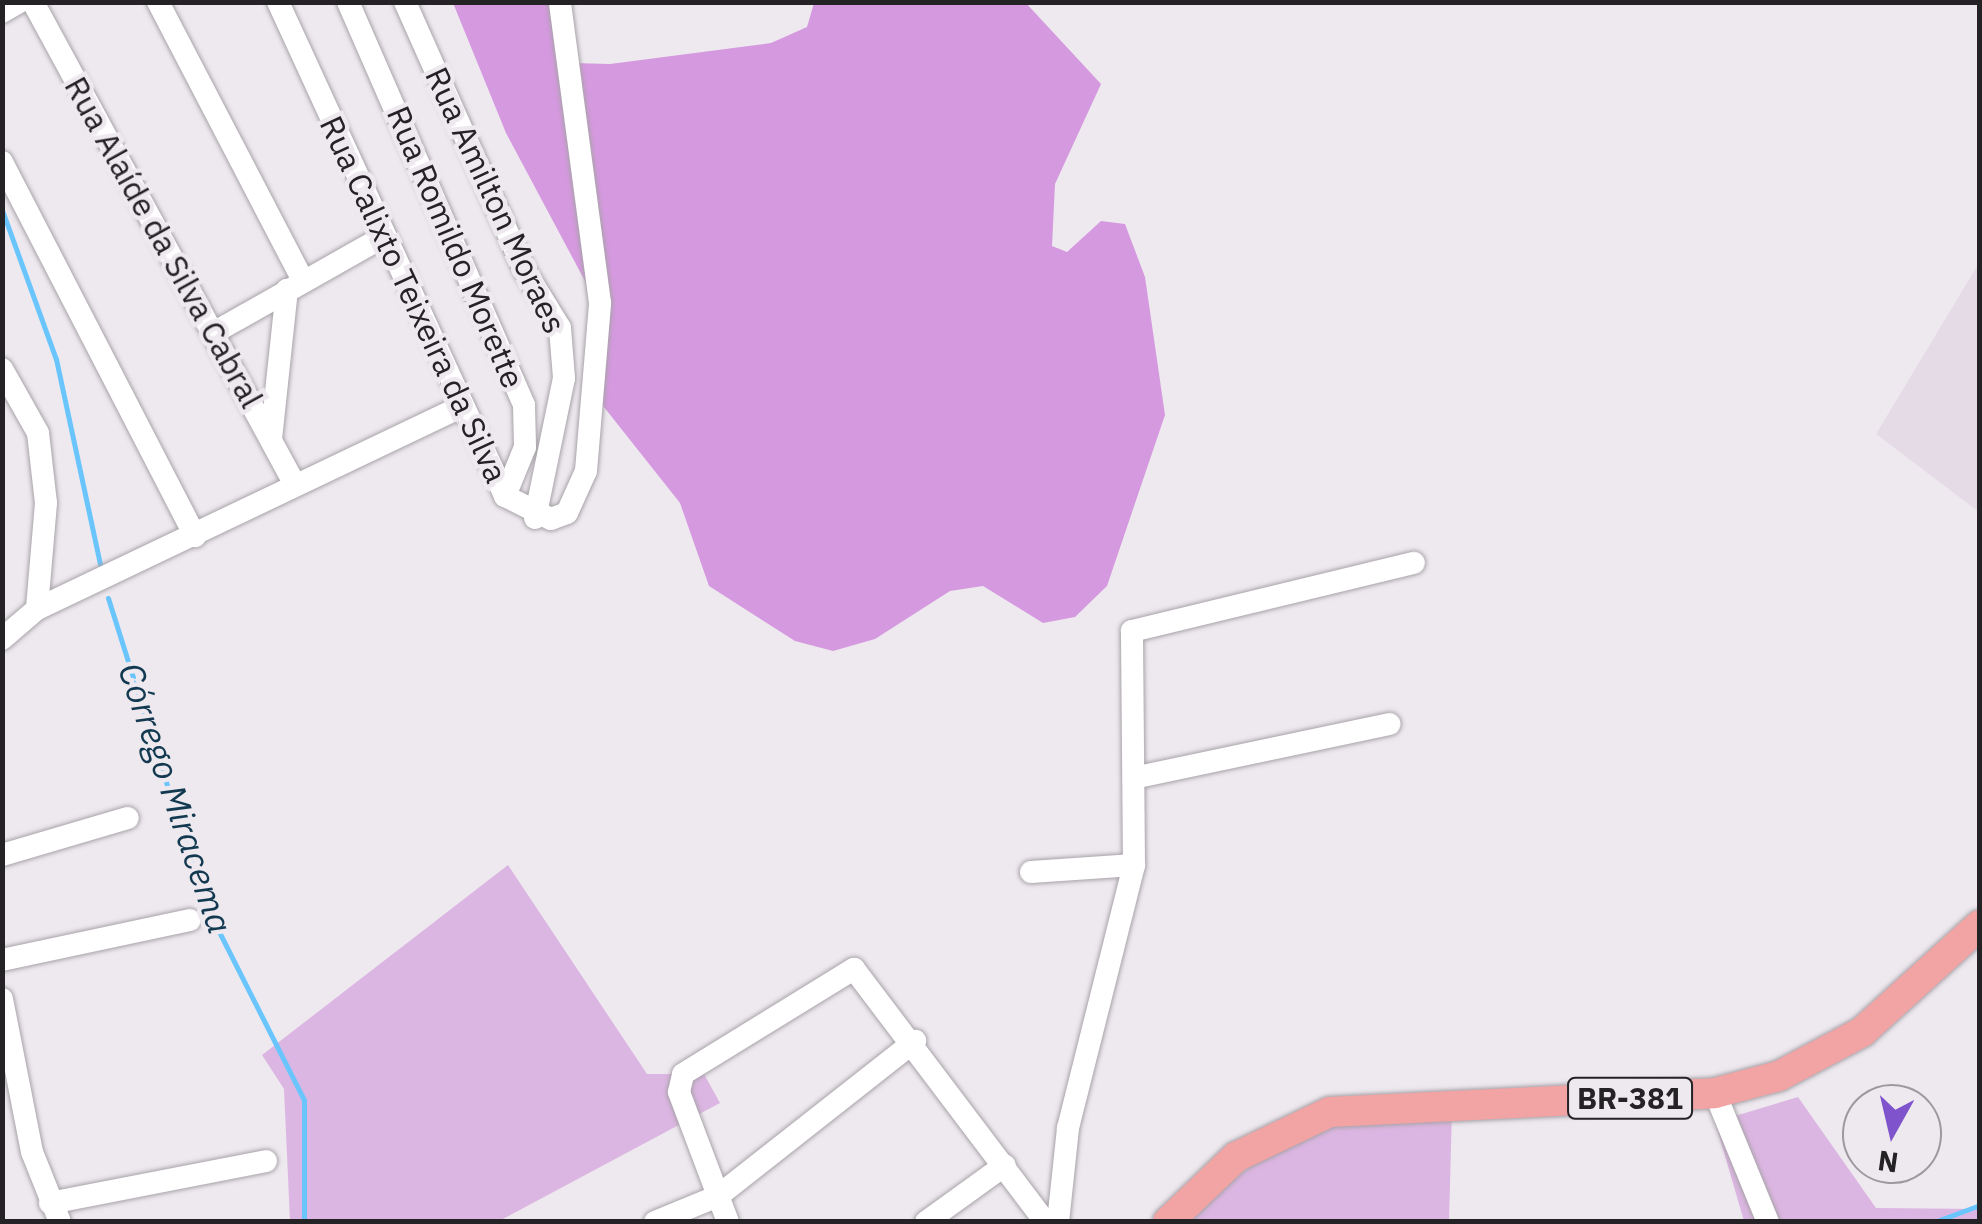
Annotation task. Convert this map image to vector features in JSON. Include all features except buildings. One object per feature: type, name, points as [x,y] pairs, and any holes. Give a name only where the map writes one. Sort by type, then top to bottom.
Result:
[{"type":"main road","name":"BR-381","points":[[1168,1222],[1236,1157],[1330,1112],[1714,1093],[1779,1076],[1862,1032],[1980,925]]},
{"type":"street","points":[[2,12],[18,2]]},
{"type":"street","name":"Rua Alaíde da Silva Cabral","points":[[32,2],[294,483]]},
{"type":"street","points":[[158,2],[295,285],[271,439]]},
{"type":"street","name":"Rua Calixto Teixeira da Silva","points":[[278,2],[459,408],[505,496],[535,518]]},
{"type":"street","name":"Rua Romildo Morette","points":[[348,2],[524,405],[524,448],[505,496]]},
{"type":"street","name":"Rua Amilton Moraes","points":[[405,2],[524,270],[560,328],[564,378],[535,518]]},
{"type":"street","points":[[535,518],[566,513],[586,471],[600,303],[560,2]]},
{"type":"street","points":[[2,162],[195,536]]},
{"type":"street","points":[[215,332],[383,237]]},
{"type":"street","points":[[2,368],[27,404],[44,466],[36,608]]},
{"type":"street","points":[[2,640],[36,608],[459,408]]},
{"type":"street","points":[[1058,1222],[1068,1128],[1134,865],[1138,777],[1132,631],[1414,563]]},
{"type":"street","points":[[1138,777],[1389,724]]},
{"type":"street","points":[[2,855],[128,818]]},
{"type":"street","points":[[1030,872],[1134,865]]},
{"type":"street","points":[[2,960],[190,920]]},
{"type":"street","points":[[728,1222],[679,1092],[684,1074],[844,969],[862,971],[1046,1222]]},
{"type":"street","points":[[2,999],[55,1212],[266,1161]]},
{"type":"street","points":[[655,1222],[718,1196],[914,1040]]},
{"type":"street","points":[[1714,1093],[1768,1222]]},
{"type":"street","points":[[926,1222],[1005,1165]]},
{"type":"shaded area","points":[[1025,2],[1101,84],[1055,184],[1052,246],[1067,252],[1101,221],[1125,224],[1145,277],[1165,415],[1107,586],[1075,617],[1043,623],[983,586],[950,591],[875,639],[833,651],[795,641],[709,586],[680,503],[596,397],[600,356],[585,281],[506,133],[453,3],[555,3],[572,63],[610,64],[771,43],[807,27],[814,3]]},
{"type":"shaded area","points":[[1979,263],[1979,512],[1876,434]]},
{"type":"shaded area","points":[[508,865],[647,1074],[704,1074],[720,1103],[499,1221],[290,1221],[284,1089],[262,1055]]},
{"type":"shaded area","points":[[1798,1097],[1842,1160],[1842,1184],[1859,1184],[1876,1208],[1979,1209],[1979,1221],[1744,1221],[1715,1122]]},
{"type":"shaded area","points":[[1452,1110],[1449,1221],[1178,1222],[1306,1124]]},
{"type":"waterway","name":"Córrego Miracema","points":[[2,210],[56,359],[100,564]]},
{"type":"waterway","name":"Córrego Miracema","points":[[108,598],[203,900],[304,1100],[304,1222]]},
{"type":"waterway","points":[[1934,1222],[1980,1205]]}]
